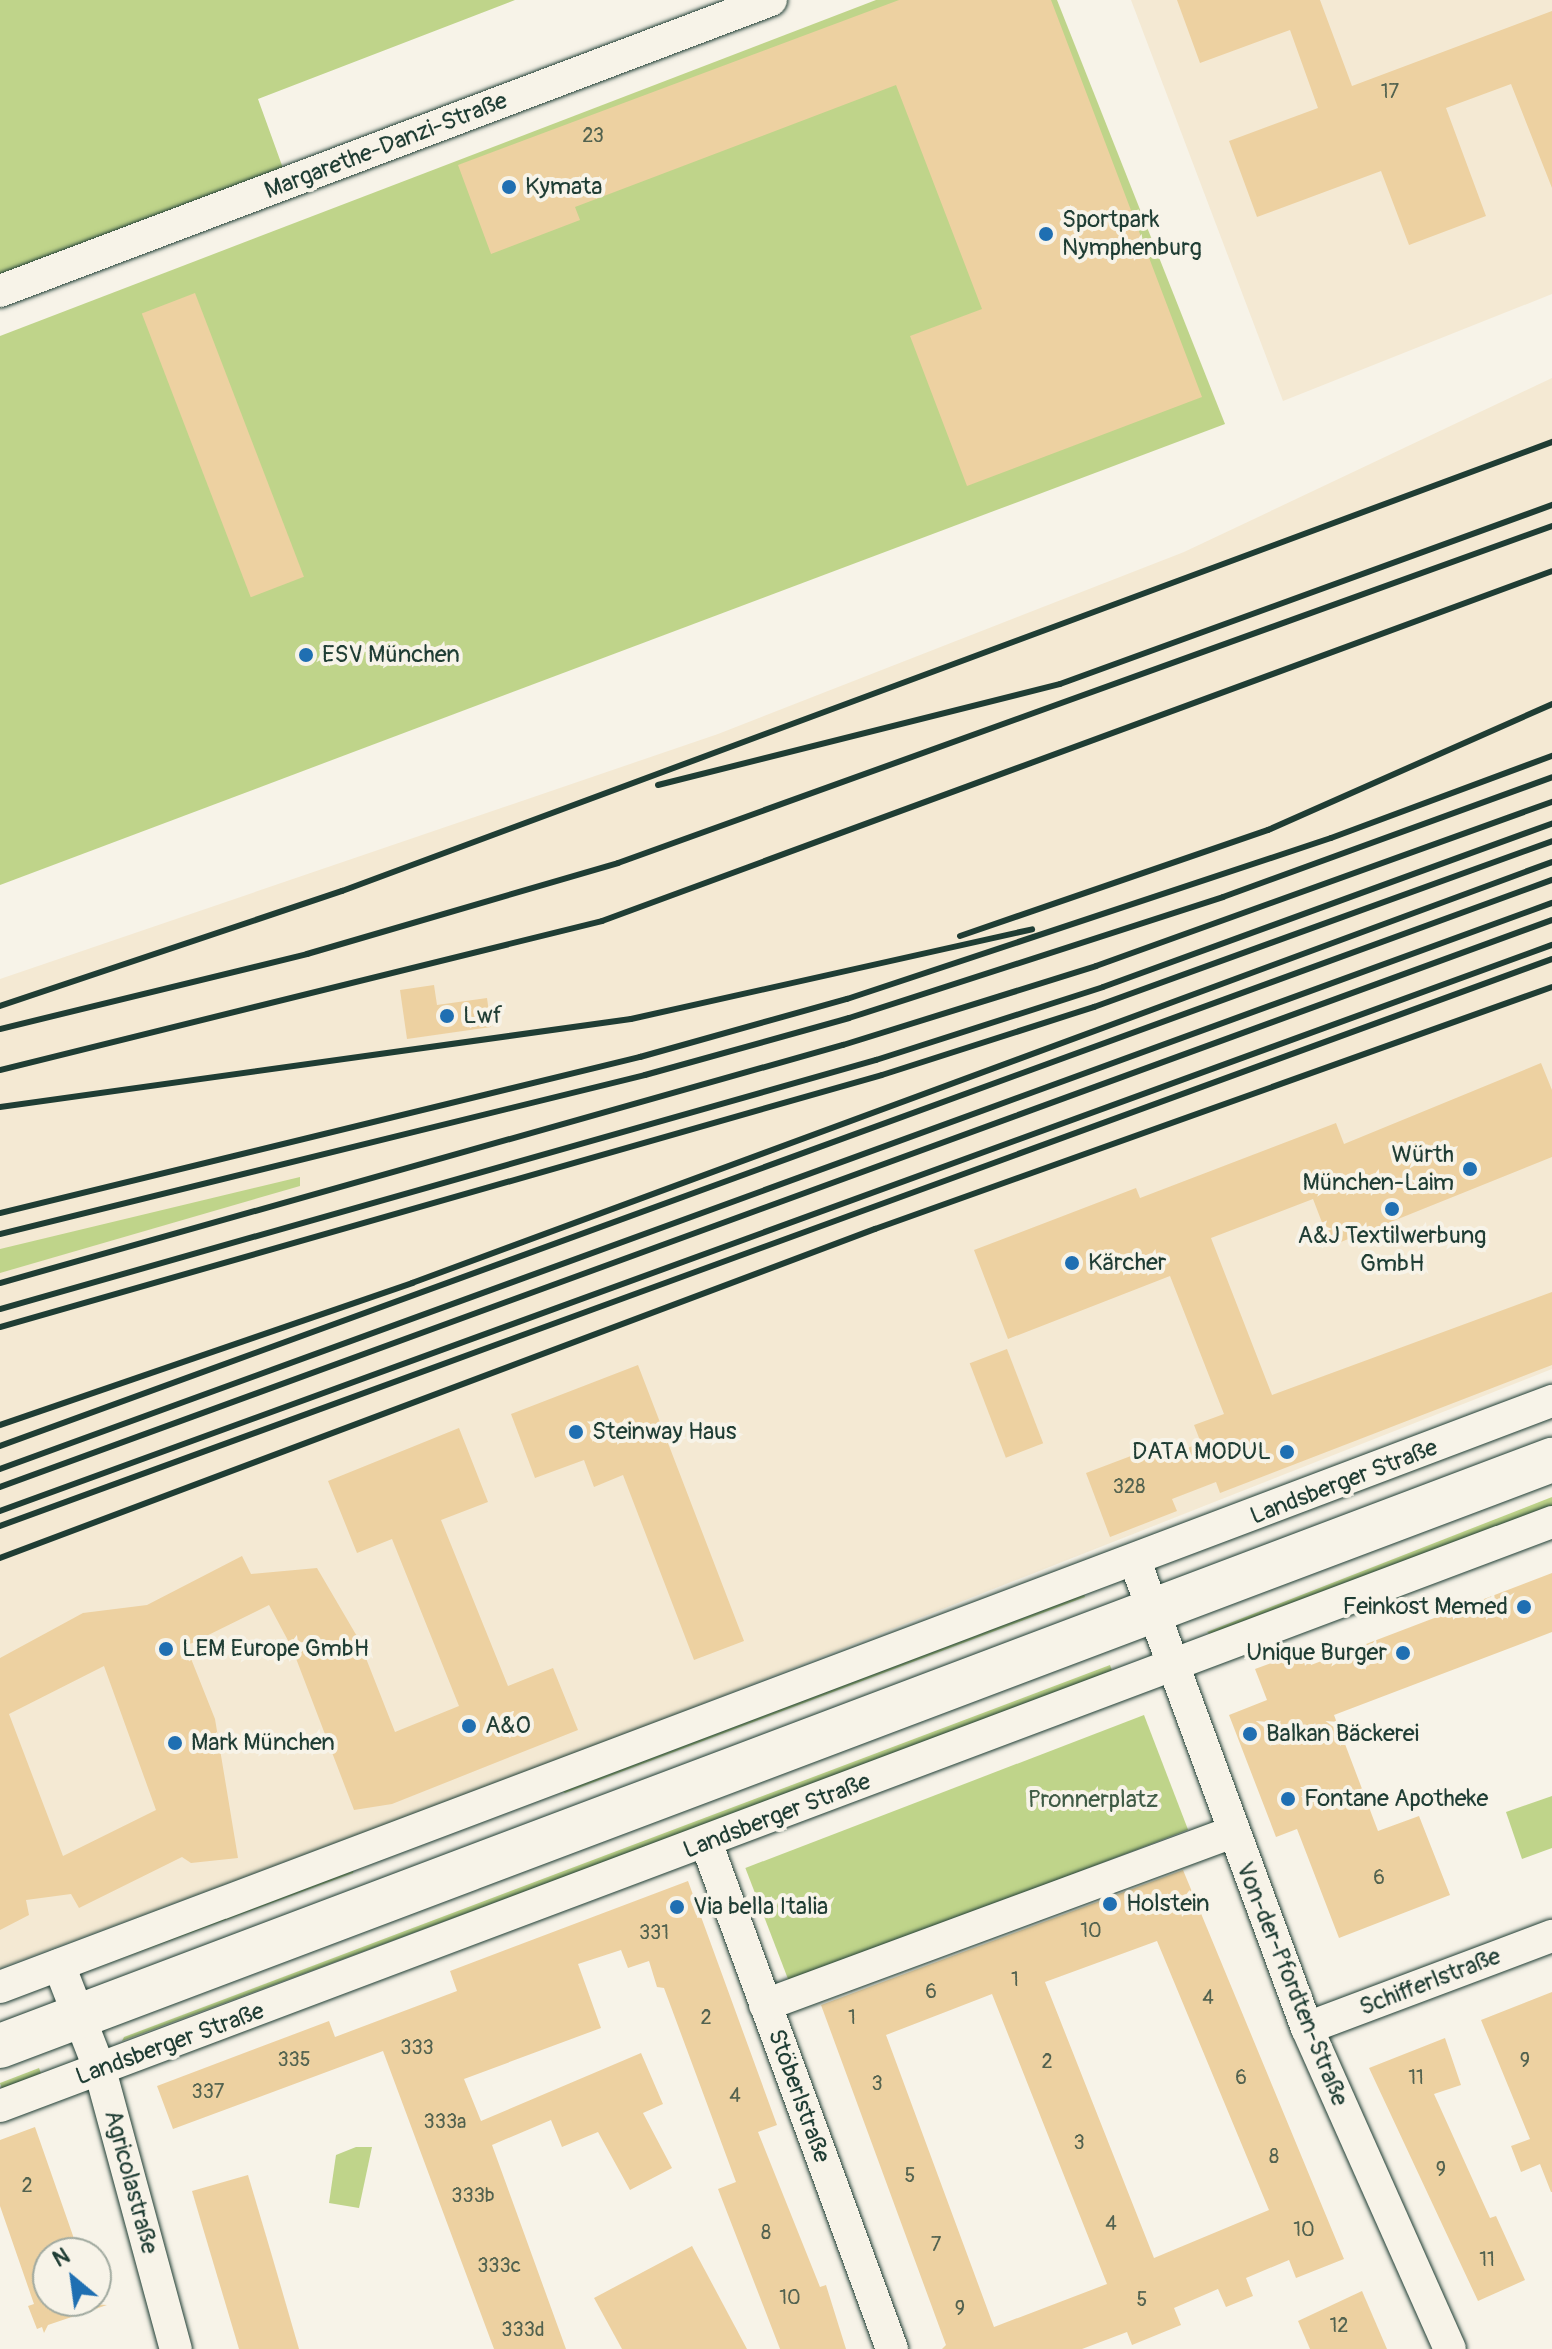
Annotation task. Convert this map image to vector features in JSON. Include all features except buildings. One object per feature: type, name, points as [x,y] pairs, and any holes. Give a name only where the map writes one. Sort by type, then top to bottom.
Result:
[{"type":"main road","points":[[0,2046],[1552,1460]]},
{"type":"street","name":"Margarethe-Danzi-Straße","points":[[0,291],[771,0]]},
{"type":"street","name":"Landsberger Straße","points":[[0,1987],[1552,1401]]},
{"type":"street","name":"Landsberger Straße","points":[[0,2106],[1552,1522]]},
{"type":"street","points":[[1135,1561],[1154,1611]]},
{"type":"street","name":"Von-der-Pfordten-Straße","points":[[1154,1611],[1232,1832],[1307,2028],[1450,2349]]},
{"type":"street","points":[[765,2005],[1232,1832]]},
{"type":"street","name":"Stöberlstraße","points":[[706,1842],[892,2349]]},
{"type":"street","name":"Schifferlstraße","points":[[1307,2028],[1552,1936]]},
{"type":"street","points":[[59,1965],[79,2017]]},
{"type":"street","name":"Agricolastraße","points":[[79,2017],[100,2070],[176,2349]]},
{"type":"shaded area","points":[[1131,0],[1552,0],[1552,294],[1283,401]]},
{"type":"shaded area","points":[[1552,378],[1552,1369],[600,1744],[0,1968],[0,979],[718,734],[1184,552]]},
{"type":"green space","points":[[0,0],[515,0],[258,99],[284,171],[0,278]]},
{"type":"green space","name":"ESV München","points":[[876,0],[1057,0],[1225,424],[0,885],[0,336]]},
{"type":"green space","points":[[300,1177],[300,1186],[0,1273],[0,1249]]},
{"type":"green space","points":[[1552,1497],[1552,1506],[1211,1635],[1207,1632]]},
{"type":"green space","points":[[1083,1589],[1085,1597],[565,1793],[561,1790]]},
{"type":"green space","points":[[1110,1665],[1113,1673],[122,2041],[124,2037]]},
{"type":"green space","name":"Pronnerplatz","points":[[1144,1715],[1188,1830],[789,1983],[745,1868]]},
{"type":"green space","points":[[1552,1796],[1552,1848],[1522,1859],[1506,1812]]},
{"type":"green space","points":[[355,1866],[353,1873],[95,1968]]},
{"type":"green space","points":[[39,2068],[42,2076],[3,2091],[0,2083]]},
{"type":"green space","points":[[356,2147],[372,2147],[359,2208],[329,2203],[336,2155]]},
{"type":"railway","points":[[0,1006],[342,891],[1552,442]]},
{"type":"railway","points":[[658,785],[1060,684],[1552,505]]},
{"type":"railway","points":[[0,1029],[307,954],[618,863],[1552,526]]},
{"type":"railway","points":[[0,1070],[602,921],[1552,571]]},
{"type":"railway","points":[[960,936],[1268,830],[1552,704]]},
{"type":"railway","points":[[0,1213],[640,1057],[847,999],[1331,838],[1552,756]]},
{"type":"railway","points":[[0,1234],[645,1075],[849,1018],[1223,897],[1552,777]]},
{"type":"railway","points":[[0,1283],[843,1045],[1096,966],[1552,802]]},
{"type":"railway","points":[[0,1309],[876,1060],[1103,987],[1552,824]]},
{"type":"railway","points":[[0,1327],[882,1075],[1094,1007],[1552,841]]},
{"type":"railway","points":[[0,1425],[412,1283],[1552,862]]},
{"type":"railway","points":[[0,1446],[1552,880]]},
{"type":"railway","points":[[0,1469],[1552,903]]},
{"type":"railway","points":[[0,1487],[1552,920]]},
{"type":"railway","points":[[0,1107],[631,1019],[1032,929]]},
{"type":"railway","points":[[0,1511],[1552,945]]},
{"type":"railway","points":[[0,1526],[1552,959]]},
{"type":"railway","points":[[0,1558],[875,1229],[1552,987]]},
{"type":"place","name":"Kymata","points":[[509,187]]},
{"type":"place","name":"Sportpark Nymphenburg","points":[[1046,234]]},
{"type":"place","name":"ESV München","points":[[306,655]]},
{"type":"place","name":"Lwf","points":[[447,1016]]},
{"type":"place","name":"Würth München-Laim","points":[[1470,1169]]},
{"type":"place","name":"A&J Textilwerbung GmbH","points":[[1392,1209]]},
{"type":"place","name":"Kärcher","points":[[1072,1263]]},
{"type":"place","name":"Steinway Haus","points":[[576,1432]]},
{"type":"place","name":"DATA MODUL","points":[[1287,1452]]},
{"type":"place","name":"Feinkost Memed","points":[[1524,1607]]},
{"type":"place","name":"LEM Europe GmbH","points":[[166,1649]]},
{"type":"place","name":"Unique Burger","points":[[1403,1653]]},
{"type":"place","name":"A&O","points":[[469,1726]]},
{"type":"place","name":"Balkan Bäckerei","points":[[1250,1734]]},
{"type":"place","name":"Mark München","points":[[175,1743]]},
{"type":"place","name":"Fontane Apotheke","points":[[1288,1799]]},
{"type":"place","name":"Holstein","points":[[1110,1904]]},
{"type":"place","name":"Via bella Italia","points":[[677,1907]]}]
